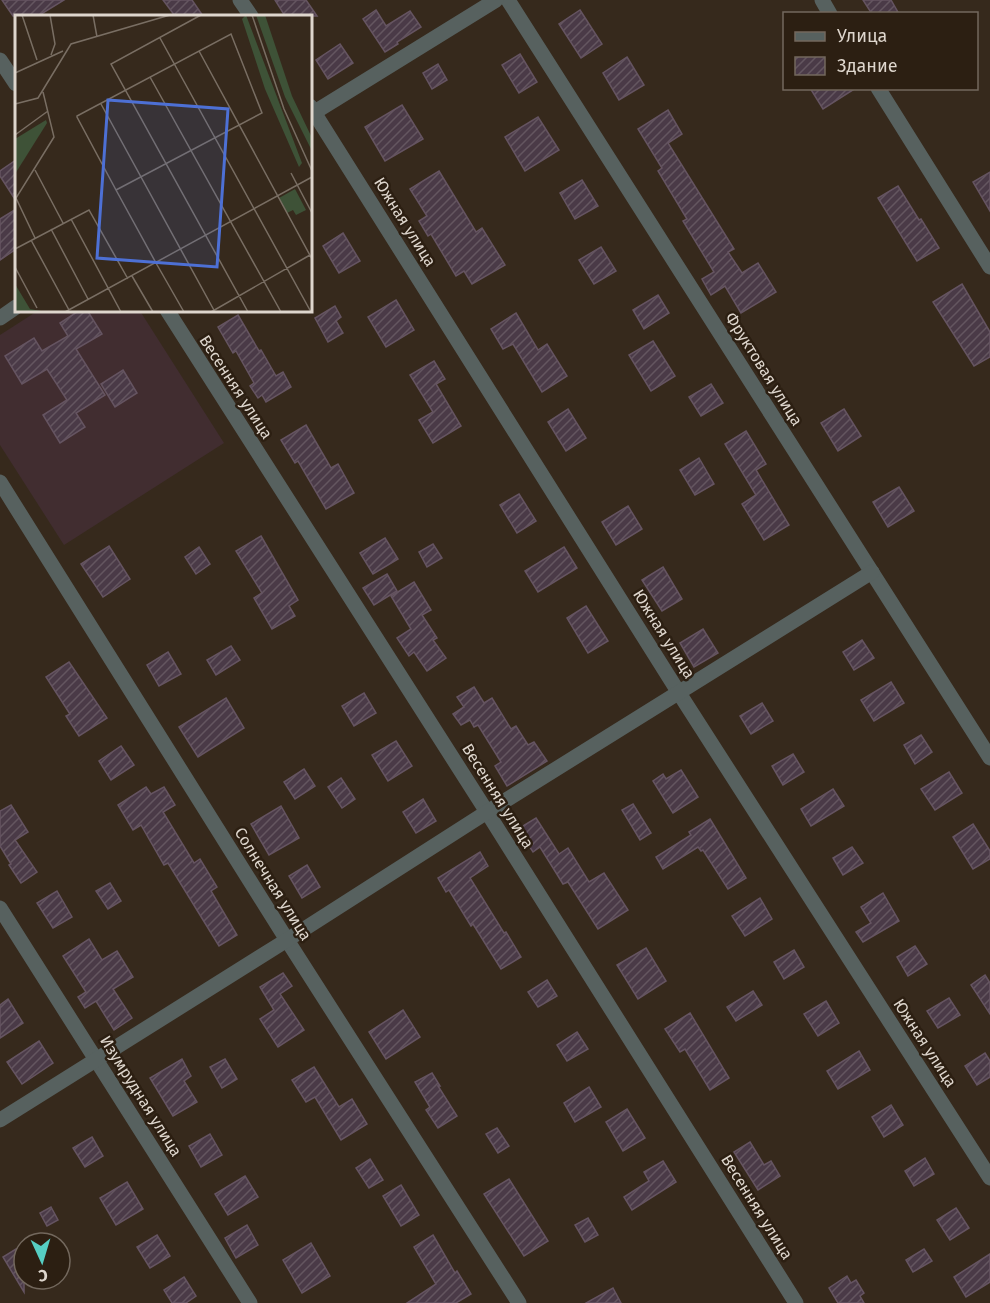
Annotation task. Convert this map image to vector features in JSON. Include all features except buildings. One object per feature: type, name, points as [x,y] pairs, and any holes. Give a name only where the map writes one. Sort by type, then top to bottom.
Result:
[{"type":"street","points":[[240,0],[250,15]]},
{"type":"street","points":[[312,111],[496,0]]},
{"type":"street","name":"Фруктовая улица","points":[[508,0],[990,758]]},
{"type":"street","points":[[0,60],[15,82]]},
{"type":"street","points":[[879,90],[990,267]]},
{"type":"street","name":"Южная улица","points":[[312,111],[679,693],[990,1178]]},
{"type":"street","points":[[0,318],[15,308]]},
{"type":"street","name":"Весенняя улица","points":[[167,312],[487,812],[796,1303]]},
{"type":"street","name":"Солнечная улица","points":[[0,482],[287,940],[519,1303]]},
{"type":"street","points":[[0,1120],[872,572]]},
{"type":"street","name":"Изумрудная улица","points":[[0,908],[250,1303]]},
{"type":"shaded area","points":[[36,312],[141,312],[224,443],[64,545],[0,445],[0,335]]}]
